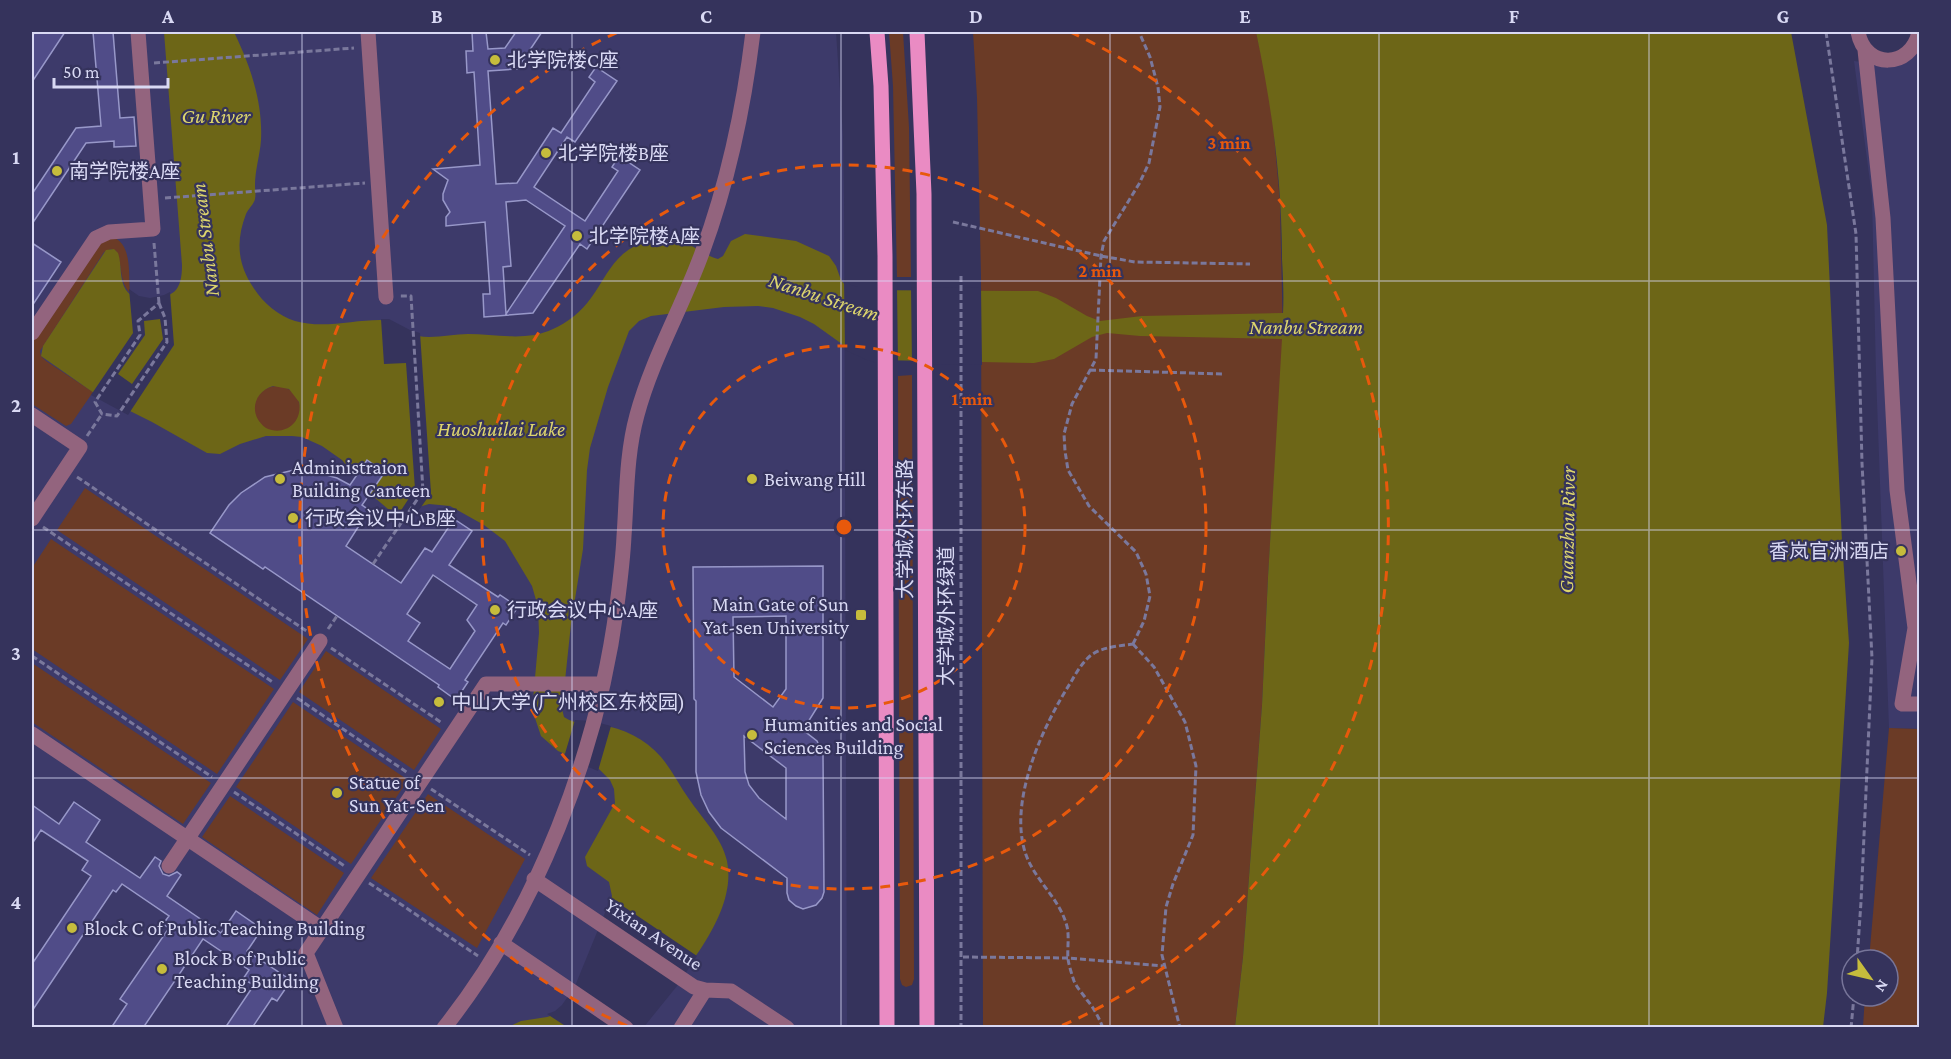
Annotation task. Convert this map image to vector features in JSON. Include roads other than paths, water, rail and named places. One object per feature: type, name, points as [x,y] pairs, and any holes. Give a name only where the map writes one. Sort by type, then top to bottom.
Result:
[{"type":"main road","name":"大学城外环东路","points":[[877,32],[885,277],[887,1028]]},
{"type":"main road","name":"大学城外环东路","points":[[917,32],[923,149],[925,277],[927,1028]]},
{"type":"street","points":[[32,333],[96,238],[106,233],[153,229],[138,32]]},
{"type":"street","points":[[444,1028],[501,943],[534,879],[565,808],[594,721],[612,641],[617,603],[631,438],[648,379],[702,253],[732,156],[744,96],[753,32]]},
{"type":"street","points":[[1858,32],[1865,50],[1883,218],[1898,490],[1915,628],[1902,704],[1920,704]]},
{"type":"street","points":[[1865,50],[1882,60],[1893,60],[1911,51],[1919,32]]},
{"type":"street","points":[[368,39],[386,297]]},
{"type":"street","points":[[32,415],[80,447],[32,519]]},
{"type":"street","points":[[169,866],[320,641]]},
{"type":"street","points":[[336,1028],[306,953],[486,684],[603,684]]},
{"type":"street","points":[[32,734],[322,929]]},
{"type":"street","name":"Yixian Avenue","points":[[534,879],[694,987],[705,990],[726,990],[737,994],[787,1028]]},
{"type":"street","points":[[501,943],[626,1028]]},
{"type":"street","points":[[681,1028],[705,990]]},
{"type":"water","points":[[164,32],[234,32],[245,57],[258,98],[261,140],[255,179],[255,199],[243,224],[240,251],[248,278],[261,298],[271,308],[295,321],[327,324],[380,320],[390,322],[418,336],[430,337],[468,334],[522,336],[543,333],[564,323],[579,312],[613,264],[636,246],[647,241],[669,237],[685,242],[718,259],[723,256],[731,241],[745,234],[796,241],[829,256],[845,285],[858,290],[1038,291],[1100,321],[1142,316],[1283,313],[1282,230],[1278,173],[1267,88],[1256,32],[1791,32],[1827,225],[1849,643],[1823,1027],[1235,1027],[1243,957],[1262,705],[1282,339],[1140,336],[1107,333],[1092,337],[1054,359],[1034,363],[878,360],[849,349],[800,317],[773,308],[758,306],[724,307],[651,316],[639,321],[629,331],[608,387],[590,448],[583,549],[571,624],[562,709],[564,717],[572,721],[609,726],[634,735],[661,757],[721,844],[727,861],[728,883],[723,905],[700,950],[639,1027],[508,1027],[521,1021],[557,1014],[577,987],[612,896],[609,882],[587,866],[585,857],[615,803],[614,789],[610,780],[598,768],[558,751],[541,736],[535,718],[533,700],[539,633],[538,607],[532,586],[505,541],[484,525],[450,506],[429,504],[402,512],[388,509],[368,492],[342,460],[322,446],[302,437],[266,436],[240,444],[220,454],[207,453],[94,393],[41,356],[43,346],[106,250],[114,249],[118,253],[124,286],[131,295],[138,298],[163,297],[174,292],[180,282],[182,265]],"holes":[[[273,386],[289,389],[299,402],[298,416],[286,429],[280,431],[266,428],[260,423],[255,411],[257,398]]]},
{"type":"place","name":"北学院楼C座","points":[[495,60]]},
{"type":"place","name":"北学院楼B座","points":[[546,153]]},
{"type":"place","name":"南学院楼A座","points":[[57,171]]},
{"type":"place","name":"北学院楼A座","points":[[577,236]]},
{"type":"place","name":"Administraion Building Canteen","points":[[280,479]]},
{"type":"place","name":"Beiwang Hill","points":[[752,479]]},
{"type":"place","name":"行政会议中心B座","points":[[293,518]]},
{"type":"place","name":"香岚官洲酒店","points":[[1901,551]]},
{"type":"place","name":"行政会议中心A座","points":[[495,610]]},
{"type":"place","name":"Main Gate of Sun Yat-sen University","points":[[861,615]]},
{"type":"place","name":"中山大学(广州校区东校园)","points":[[439,702]]},
{"type":"place","name":"Humanities and Social Sciences Building","points":[[752,735]]},
{"type":"place","name":"Statue of Sun Yat-Sen","points":[[337,793]]},
{"type":"place","name":"Block C of Public Teaching Building","points":[[72,928]]},
{"type":"place","name":"Block B of Public Teaching Building","points":[[162,969]]},
{"type":"water label","name":"Gu River","points":[[216,116]]},
{"type":"water label","name":"Nanbu Stream","points":[[205,240]]},
{"type":"water label","name":"Nanbu Stream","points":[[824,297]]},
{"type":"water label","name":"Nanbu Stream","points":[[1306,327]]},
{"type":"water label","name":"Huoshuilai Lake","points":[[501,429]]},
{"type":"water label","name":"Guanzhou River","points":[[1567,530]]}]
